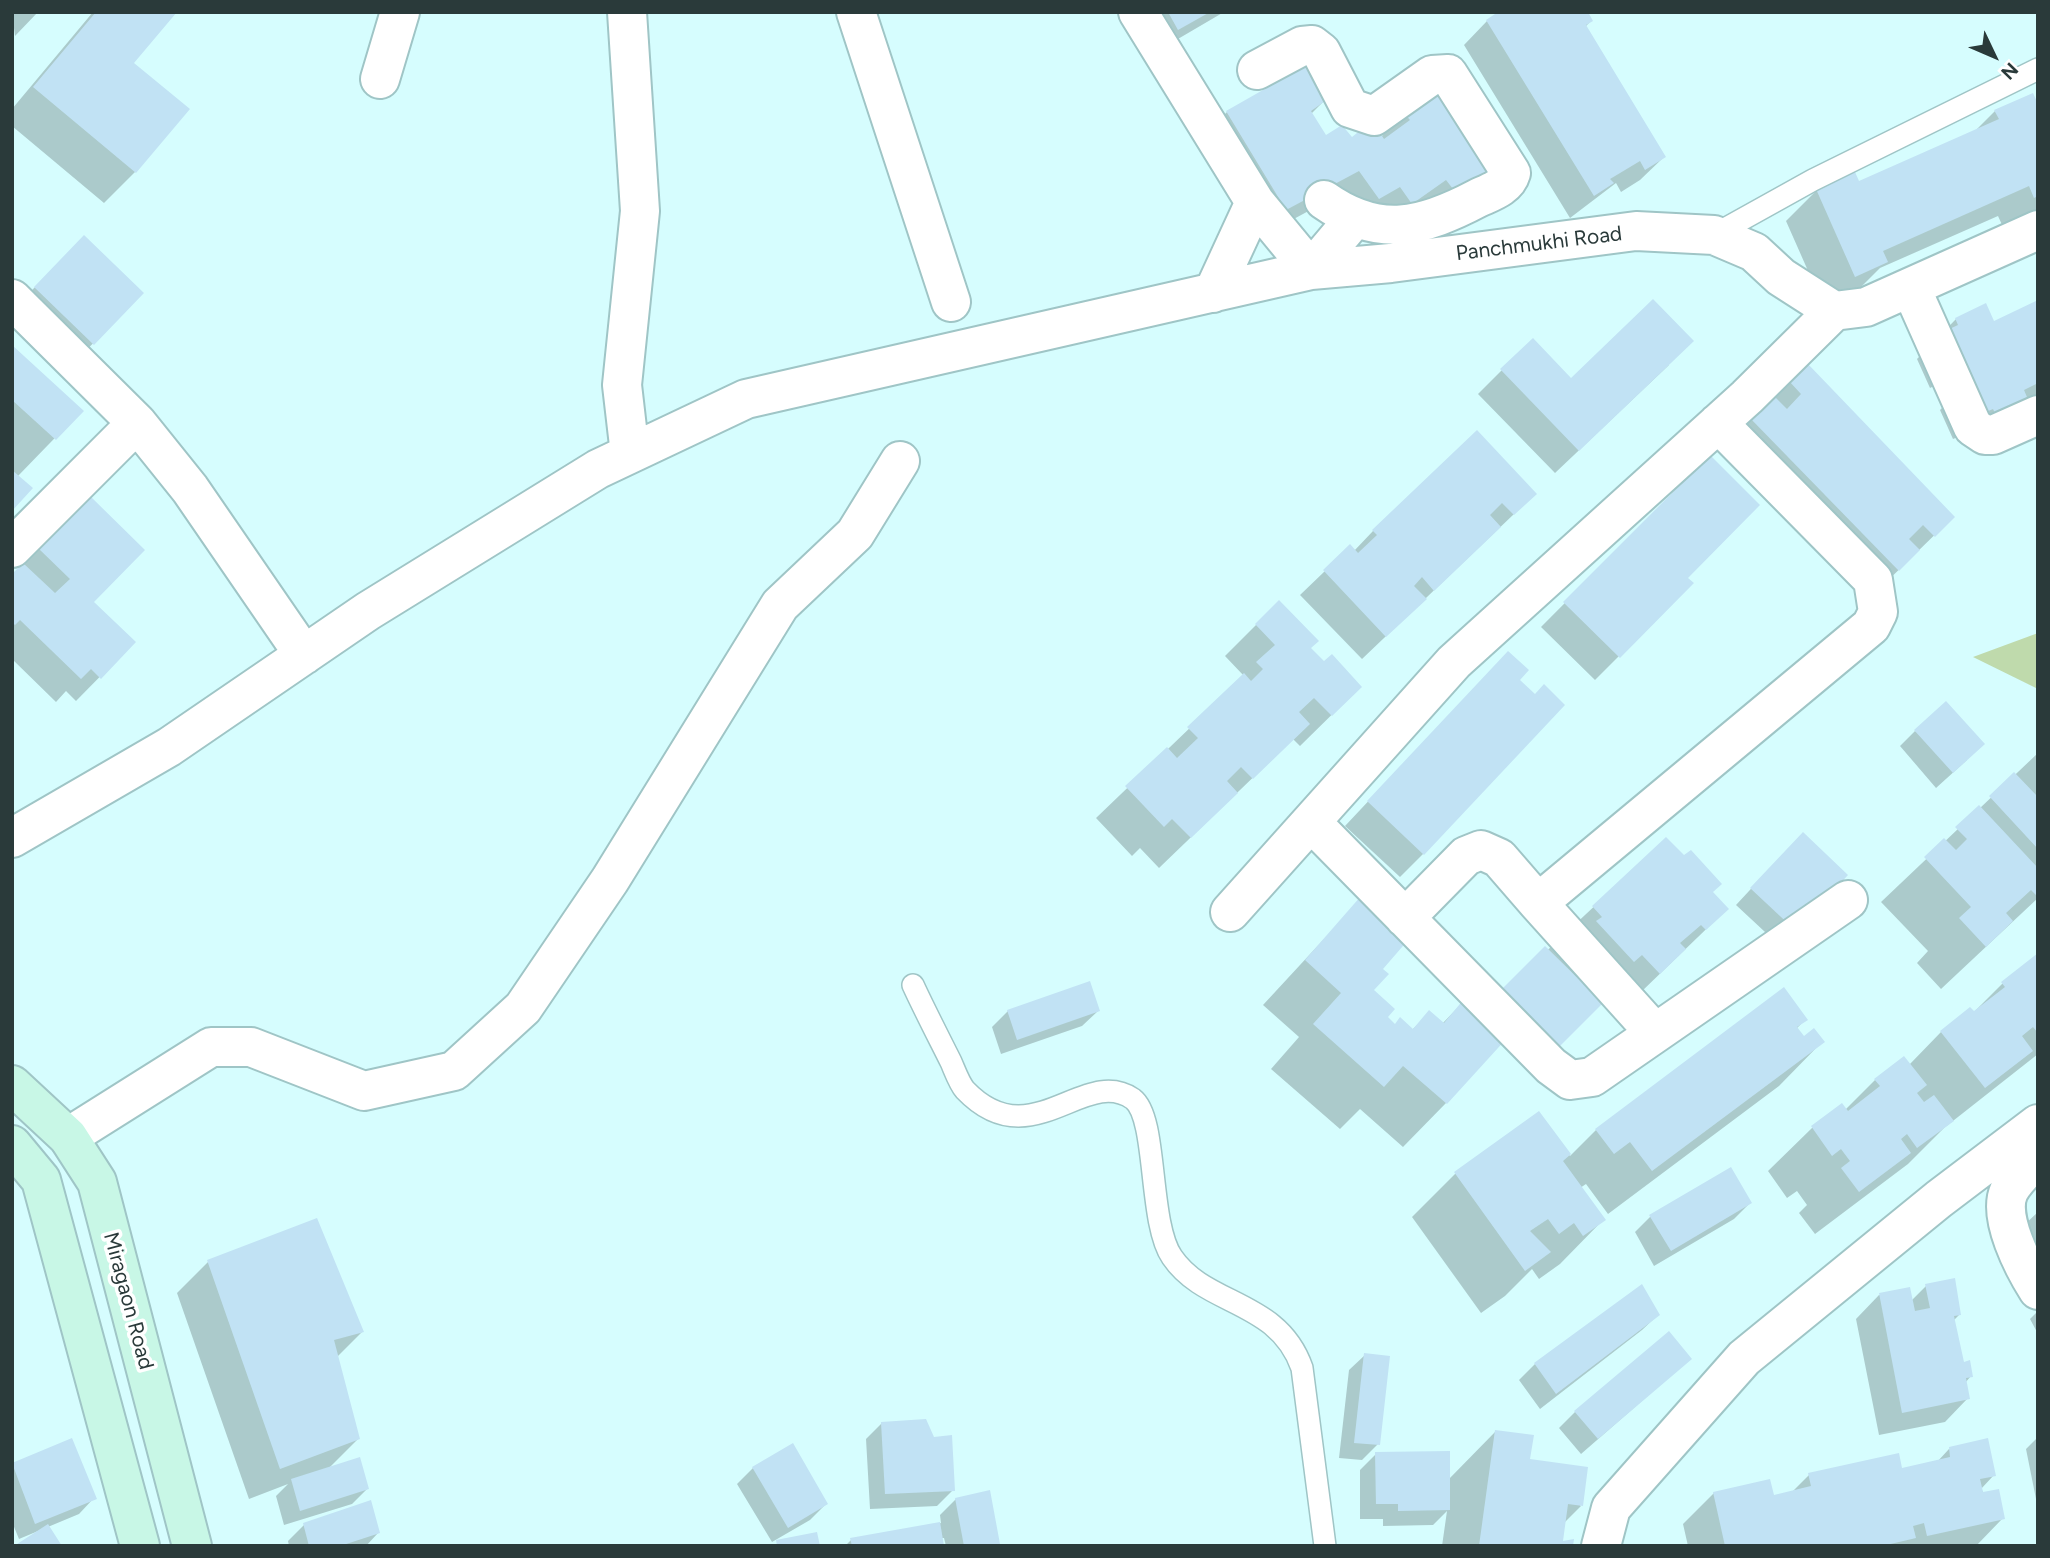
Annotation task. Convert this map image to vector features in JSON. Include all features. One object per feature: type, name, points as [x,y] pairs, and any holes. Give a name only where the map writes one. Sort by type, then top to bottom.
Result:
[{"type":"main road","name":"Miragaon Road","points":[[12,1085],[68,1137],[97,1182],[192,1546]]},
{"type":"main road","points":[[12,1144],[41,1180],[140,1546]]},
{"type":"street","points":[[380,79],[400,12]]},
{"type":"street","points":[[627,12],[640,211],[622,385],[631,454]]},
{"type":"street","points":[[856,12],[951,302]]},
{"type":"street","points":[[1138,12],[1255,202],[1311,270],[1339,209],[1392,226],[1440,218],[1503,186],[1509,180],[1509,165],[1448,74],[1432,75],[1374,116],[1350,108],[1321,52],[1312,45],[1302,46],[1257,70]]},
{"type":"street","points":[[1213,293],[1255,202]]},
{"type":"street","points":[[1230,912],[1454,662],[1718,424],[1834,311],[1866,307],[2038,230]]},
{"type":"street","name":"Panchmukhi Road","points":[[12,838],[169,747],[304,654],[598,469],[746,400],[1311,270],[1391,263],[1636,231],[1714,235],[1754,251],[1781,277],[1834,311]]},
{"type":"street","points":[[1911,288],[1973,427],[1985,435],[1993,435],[2038,415]]},
{"type":"street","points":[[12,299],[136,423],[190,489],[304,654]]},
{"type":"street","points":[[12,548],[136,423]]},
{"type":"street","points":[[1538,903],[1871,626],[1878,612],[1873,579],[1718,424]]},
{"type":"street","points":[[68,1137],[211,1047],[251,1047],[364,1091],[454,1071],[523,1007],[610,880],[780,605],[855,534],[900,461]]},
{"type":"street","points":[[1311,822],[1551,1066],[1570,1080],[1592,1077],[1848,900]]},
{"type":"street","points":[[1405,918],[1466,856],[1481,850],[1499,858],[1655,1033]]},
{"type":"street","points":[[1601,1546],[1611,1507],[1744,1359],[1939,1199],[2038,1124]]},
{"type":"street","points":[[2038,1157],[2009,1190],[2005,1206],[2020,1260],[2038,1290]]},
{"type":"lane","points":[[1714,235],[1813,180],[2038,69]]},
{"type":"lane","points":[[913,985],[964,1089],[985,1105],[1011,1116],[1041,1115],[1091,1092],[1114,1092],[1134,1100],[1145,1118],[1157,1216],[1172,1258],[1191,1276],[1274,1325],[1294,1345],[1302,1368],[1325,1546]]},
{"type":"green space","points":[[2038,633],[2038,689],[1973,657]]},
{"type":"building","points":[[96,12],[177,12],[134,63],[190,109],[136,173],[33,87]]},
{"type":"building","points":[[1168,12],[1210,12],[1178,30]]},
{"type":"building","points":[[1498,12],[1588,12],[1593,21],[1586,25],[1666,157],[1645,170],[1640,161],[1610,179],[1614,183],[1594,196],[1486,20]]},
{"type":"building","points":[[1314,61],[1332,96],[1311,111],[1326,135],[1342,125],[1352,137],[1372,121],[1384,139],[1410,120],[1403,112],[1440,84],[1500,167],[1457,194],[1446,180],[1412,204],[1400,187],[1379,199],[1359,171],[1286,210],[1226,111]]},
{"type":"building","points":[[2033,93],[2038,104],[2038,196],[2034,198],[2029,186],[1883,251],[1888,262],[1855,277],[1816,189],[1855,172],[1859,181],[1999,119],[1994,110]]},
{"type":"building","points":[[84,235],[144,293],[94,345],[34,287]]},
{"type":"building","points":[[1653,299],[1694,341],[1579,451],[1500,369],[1533,338],[1571,378]]},
{"type":"building","points":[[2038,300],[2038,383],[2024,390],[2029,402],[1997,417],[1993,409],[1976,416],[1939,334],[1958,325],[1955,318],[1986,303],[1994,321]]},
{"type":"building","points":[[12,345],[84,411],[56,440],[12,400]]},
{"type":"building","points":[[1807,363],[1955,517],[1935,537],[1923,525],[1909,539],[1920,550],[1899,571],[1750,418],[1774,396],[1787,409],[1801,394],[1789,381]]},
{"type":"building","points":[[1477,430],[1537,494],[1514,515],[1502,503],[1490,515],[1501,527],[1434,591],[1422,577],[1414,586],[1427,599],[1386,637],[1323,570],[1350,544],[1358,553],[1377,535],[1372,530]]},
{"type":"building","points":[[1710,455],[1760,505],[1688,578],[1694,583],[1620,658],[1563,602]]},
{"type":"building","points":[[12,470],[33,488],[12,511]]},
{"type":"building","points":[[89,495],[145,550],[94,602],[136,642],[101,679],[91,669],[81,679],[20,620],[15,625],[12,622],[12,574],[23,563],[55,593],[70,579],[38,548]]},
{"type":"building","points":[[1279,600],[1319,641],[1311,648],[1324,661],[1332,654],[1362,687],[1332,716],[1314,698],[1299,712],[1310,724],[1253,779],[1241,767],[1227,781],[1238,793],[1191,838],[1172,819],[1164,827],[1125,786],[1167,747],[1177,758],[1198,738],[1187,727],[1244,673],[1251,681],[1263,669],[1256,662],[1275,645],[1255,624]]},
{"type":"building","points":[[1508,651],[1529,670],[1520,680],[1535,694],[1544,684],[1565,705],[1424,855],[1367,801]]},
{"type":"building","points":[[1946,701],[1985,744],[1953,773],[1914,730]]},
{"type":"building","points":[[2014,772],[2038,797],[2038,849],[1989,796]]},
{"type":"building","points":[[1979,805],[2038,868],[2038,897],[2031,890],[2006,913],[2013,921],[1986,947],[1959,918],[1971,907],[1924,857],[1944,838],[1956,850],[1967,839],[1955,827]]},
{"type":"building","points":[[1803,832],[1848,875],[1796,931],[1750,888]]},
{"type":"building","points":[[1666,837],[1684,855],[1691,850],[1722,884],[1713,892],[1729,909],[1706,930],[1701,925],[1680,943],[1686,949],[1660,974],[1642,955],[1634,962],[1596,921],[1602,917],[1592,906]]},
{"type":"building","points":[[1361,896],[1409,939],[1383,969],[1389,974],[1374,990],[1395,1009],[1388,1017],[1395,1024],[1400,1017],[1413,1029],[1429,1010],[1444,1023],[1464,999],[1508,1037],[1447,1104],[1403,1066],[1384,1087],[1313,1024],[1341,993],[1305,960]]},
{"type":"building","points":[[1545,946],[1603,1003],[1560,1046],[1502,989]]},
{"type":"building","points":[[2038,953],[2038,1033],[2033,1027],[2022,1036],[2033,1051],[1985,1088],[1940,1031],[1970,1007],[1974,1011],[2005,987],[2001,982]]},
{"type":"building","points":[[1090,981],[1100,1011],[1017,1040],[1007,1010]]},
{"type":"building","points":[[1784,987],[1808,1020],[1797,1027],[1804,1036],[1814,1028],[1825,1042],[1652,1171],[1630,1142],[1614,1154],[1595,1129]]},
{"type":"building","points":[[1904,1056],[1927,1085],[1917,1093],[1924,1102],[1934,1095],[1954,1121],[1917,1148],[1907,1134],[1901,1139],[1911,1153],[1859,1192],[1841,1168],[1850,1161],[1841,1149],[1832,1156],[1811,1126],[1842,1103],[1848,1111],[1880,1086],[1874,1079]]},
{"type":"building","points":[[1539,1111],[1571,1154],[1563,1161],[1606,1220],[1583,1236],[1574,1223],[1559,1234],[1548,1219],[1530,1231],[1551,1252],[1525,1271],[1454,1172]]},
{"type":"building","points":[[1731,1167],[1752,1203],[1671,1251],[1649,1215]]},
{"type":"building","points":[[317,1218],[364,1332],[334,1340],[360,1439],[280,1469],[207,1260]]},
{"type":"building","points":[[1955,1278],[1961,1315],[1954,1316],[1964,1362],[1970,1360],[1973,1377],[1966,1378],[1970,1399],[1902,1413],[1879,1293],[1910,1287],[1915,1311],[1930,1308],[1925,1284]]},
{"type":"building","points":[[1642,1284],[1660,1315],[1556,1394],[1534,1363]]},
{"type":"building","points":[[1669,1331],[1692,1359],[1598,1439],[1574,1411]]},
{"type":"building","points":[[1364,1353],[1390,1356],[1380,1445],[1354,1443]]},
{"type":"building","points":[[926,1419],[934,1437],[952,1435],[955,1491],[885,1494],[881,1422]]},
{"type":"building","points":[[1495,1430],[1534,1435],[1530,1459],[1588,1467],[1583,1506],[1568,1504],[1563,1541],[1574,1539],[1573,1546],[1479,1546]]},
{"type":"building","points":[[72,1438],[97,1499],[35,1524],[12,1463]]},
{"type":"building","points":[[1988,1438],[1996,1476],[1980,1479],[1983,1492],[1999,1489],[2005,1519],[1927,1536],[1924,1523],[1913,1526],[1916,1538],[1882,1546],[1725,1546],[1713,1492],[1770,1479],[1774,1495],[1811,1486],[1808,1473],[1899,1453],[1902,1468],[1950,1457],[1949,1447]]},
{"type":"building","points":[[793,1443],[828,1504],[788,1528],[752,1467]]},
{"type":"building","points":[[1450,1451],[1450,1510],[1398,1511],[1398,1504],[1376,1504],[1375,1452]]},
{"type":"building","points":[[360,1457],[369,1489],[300,1511],[291,1479]]},
{"type":"building","points":[[990,1490],[1000,1544],[964,1546],[955,1498]]},
{"type":"building","points":[[371,1500],[380,1533],[340,1546],[309,1546],[303,1523]]},
{"type":"building","points":[[940,1522],[944,1546],[852,1546],[850,1538]]},
{"type":"building","points":[[48,1524],[62,1546],[14,1546]]},
{"type":"building","points":[[817,1532],[820,1546],[777,1546],[776,1540]]}]
